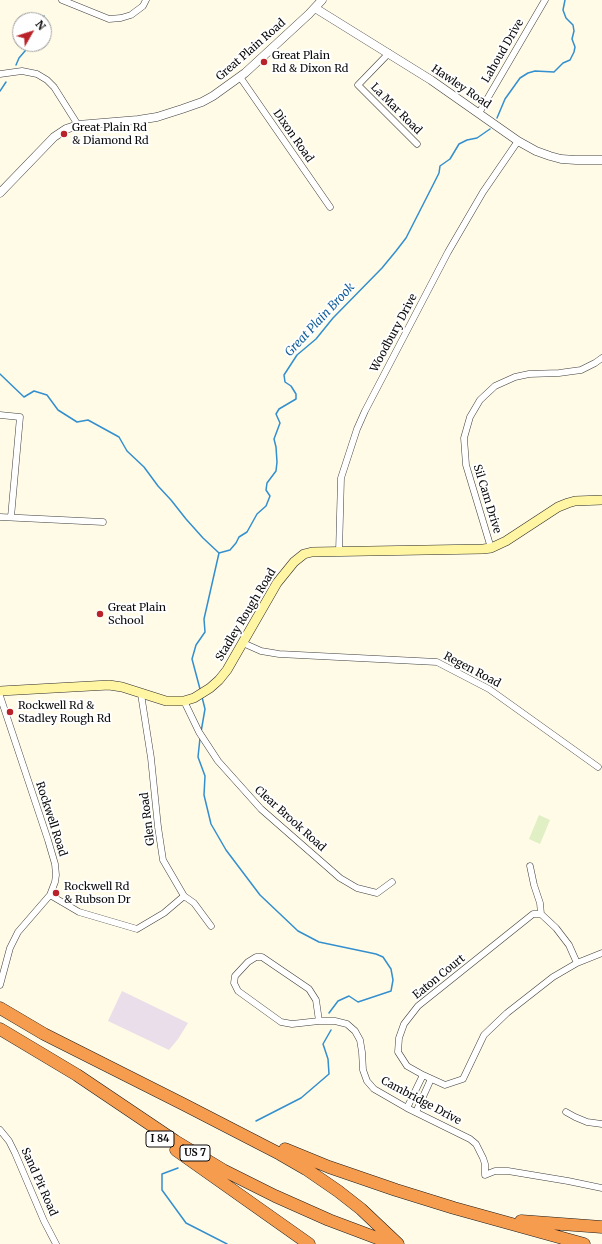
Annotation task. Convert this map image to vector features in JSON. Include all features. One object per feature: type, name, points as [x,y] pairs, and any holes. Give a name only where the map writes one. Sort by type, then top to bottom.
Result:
[{"type":"highway","points":[[5,1011],[44,1034],[184,1104],[280,1154],[314,1174],[361,1209],[394,1242]]},
{"type":"highway","name":"US 7","points":[[6,1033],[78,1075],[159,1131],[224,1170],[329,1220],[394,1242]]},
{"type":"highway","name":"I 84","points":[[6,1033],[309,1244]]},
{"type":"highway","points":[[184,1104],[312,1160],[377,1184],[423,1199],[584,1244]]},
{"type":"highway","points":[[423,1199],[493,1216],[521,1221],[602,1227]]},
{"type":"main road","name":"Stadley Rough Road","points":[[0,691],[109,685],[122,687],[166,701],[184,701],[201,694],[219,680],[227,670],[277,583],[294,562],[304,554],[312,552],[473,550],[491,548],[563,505],[575,501],[602,500]]},
{"type":"street","points":[[62,0],[109,19],[131,15],[143,6],[146,0]]},
{"type":"street","name":"Great Plain Road","points":[[0,192],[54,137],[66,129],[78,124],[138,120],[169,113],[202,102],[213,96],[240,77],[276,45],[322,0]]},
{"type":"street","name":"Lahoud Drive","points":[[479,113],[545,0]]},
{"type":"street","name":"Hawley Road","points":[[315,8],[431,80],[518,141],[536,151],[550,156],[576,160],[602,160]]},
{"type":"street","name":"La Mar Road","points":[[389,54],[358,85],[417,144]]},
{"type":"street","points":[[0,74],[22,71],[37,74],[47,80],[54,87],[78,124]]},
{"type":"street","name":"Dixon Road","points":[[240,77],[330,207]]},
{"type":"street","name":"Woodbury Drive","points":[[339,552],[342,478],[355,436],[365,411],[448,252],[483,192],[518,141]]},
{"type":"street","name":"Sil Cam Drive","points":[[491,548],[466,465],[464,438],[470,417],[480,400],[495,386],[514,377],[529,374],[581,370],[595,364],[602,358]]},
{"type":"street","points":[[0,415],[20,417],[11,517]]},
{"type":"street","points":[[0,516],[103,522]]},
{"type":"street","name":"Regen Road","points":[[243,643],[261,650],[279,654],[437,662],[489,689],[598,767]]},
{"type":"street","name":"Glen Road","points":[[141,694],[151,758],[163,860],[184,896],[194,903],[211,926]]},
{"type":"street","name":"Rockwell Road","points":[[0,696],[56,864],[55,882],[50,894],[18,932],[10,948],[0,985]]},
{"type":"street","name":"Clear Brook Road","points":[[184,701],[199,732],[218,761],[261,809],[340,878],[357,888],[377,893],[392,882]]},
{"type":"street","points":[[530,866],[540,903],[541,914],[556,928],[569,945],[577,963]]},
{"type":"street","points":[[50,894],[79,912],[137,930],[164,913],[184,896]]},
{"type":"street","name":"Eaton Court","points":[[541,914],[533,914],[418,1006],[404,1024],[399,1038],[398,1052],[407,1066],[431,1079],[445,1084],[463,1079],[484,1035],[507,1013],[553,977],[577,963],[602,953]]},
{"type":"street","name":"Cambridge Drive","points":[[319,1021],[316,1000],[309,990],[262,957],[256,957],[248,962],[235,976],[234,983],[238,991],[281,1022],[292,1024],[335,1021],[347,1024],[355,1031],[360,1040],[363,1070],[367,1081],[374,1089],[407,1108],[470,1139],[480,1150],[485,1164],[484,1175],[495,1171],[508,1171],[602,1188]]},
{"type":"street","points":[[407,1108],[423,1075]]},
{"type":"street","points":[[416,1112],[431,1079]]},
{"type":"street","points":[[566,1112],[587,1122],[602,1124]]},
{"type":"street","name":"Sand Pit Road","points":[[0,1130],[9,1141],[15,1153],[44,1221],[56,1244]]},
{"type":"shaded area","points":[[122,991],[188,1023],[169,1050],[108,1021]]},
{"type":"green space","points":[[539,815],[550,820],[540,844],[529,839]]},
{"type":"waterway","name":"Great Plain Brook","points":[[497,118],[505,99],[520,78],[535,71],[554,72],[563,63],[570,60],[575,47],[572,39],[574,31],[573,25],[566,18],[563,10],[565,0]]},
{"type":"waterway","points":[[16,65],[24,52]]},
{"type":"waterway","points":[[0,91],[6,82]]},
{"type":"waterway","name":"Great Plain Brook","points":[[219,553],[230,550],[239,537],[247,532],[257,514],[266,506],[270,496],[266,490],[267,483],[276,471],[277,462],[274,439],[280,423],[276,414],[279,409],[296,399],[296,394],[291,386],[285,382],[284,375],[297,355],[316,339],[333,318],[382,268],[406,238],[439,173],[440,166],[450,159],[459,144],[467,140],[477,138],[490,129]]},
{"type":"waterway","points":[[0,374],[24,397],[34,391],[47,395],[58,410],[77,422],[88,420],[119,437],[127,451],[144,467],[186,519],[219,553],[204,619],[205,632],[196,645],[192,659],[200,689]]},
{"type":"waterway","points":[[201,732],[205,709],[202,697]]},
{"type":"waterway","points":[[200,738],[198,757],[205,776],[204,795],[211,824],[226,850],[260,895],[298,931],[319,942],[376,954],[383,957],[391,969],[393,980],[391,991],[358,1002],[349,996],[338,1001],[329,1013]]},
{"type":"waterway","points":[[256,1121],[301,1098],[329,1074],[328,1059],[323,1044],[331,1030]]},
{"type":"waterway","points":[[178,1168],[162,1174],[162,1190],[186,1223],[227,1244]]},
{"type":"place","name":"Great Plain Rd & Dixon Rd","points":[[264,62]]},
{"type":"place","name":"Great Plain Rd & Diamond Rd","points":[[64,134]]},
{"type":"place","name":"Great Plain School","points":[[100,614]]},
{"type":"place","name":"Rockwell Rd & Stadley Rough Rd","points":[[10,712]]},
{"type":"place","name":"Rockwell Rd & Rubson Dr","points":[[56,893]]}]
